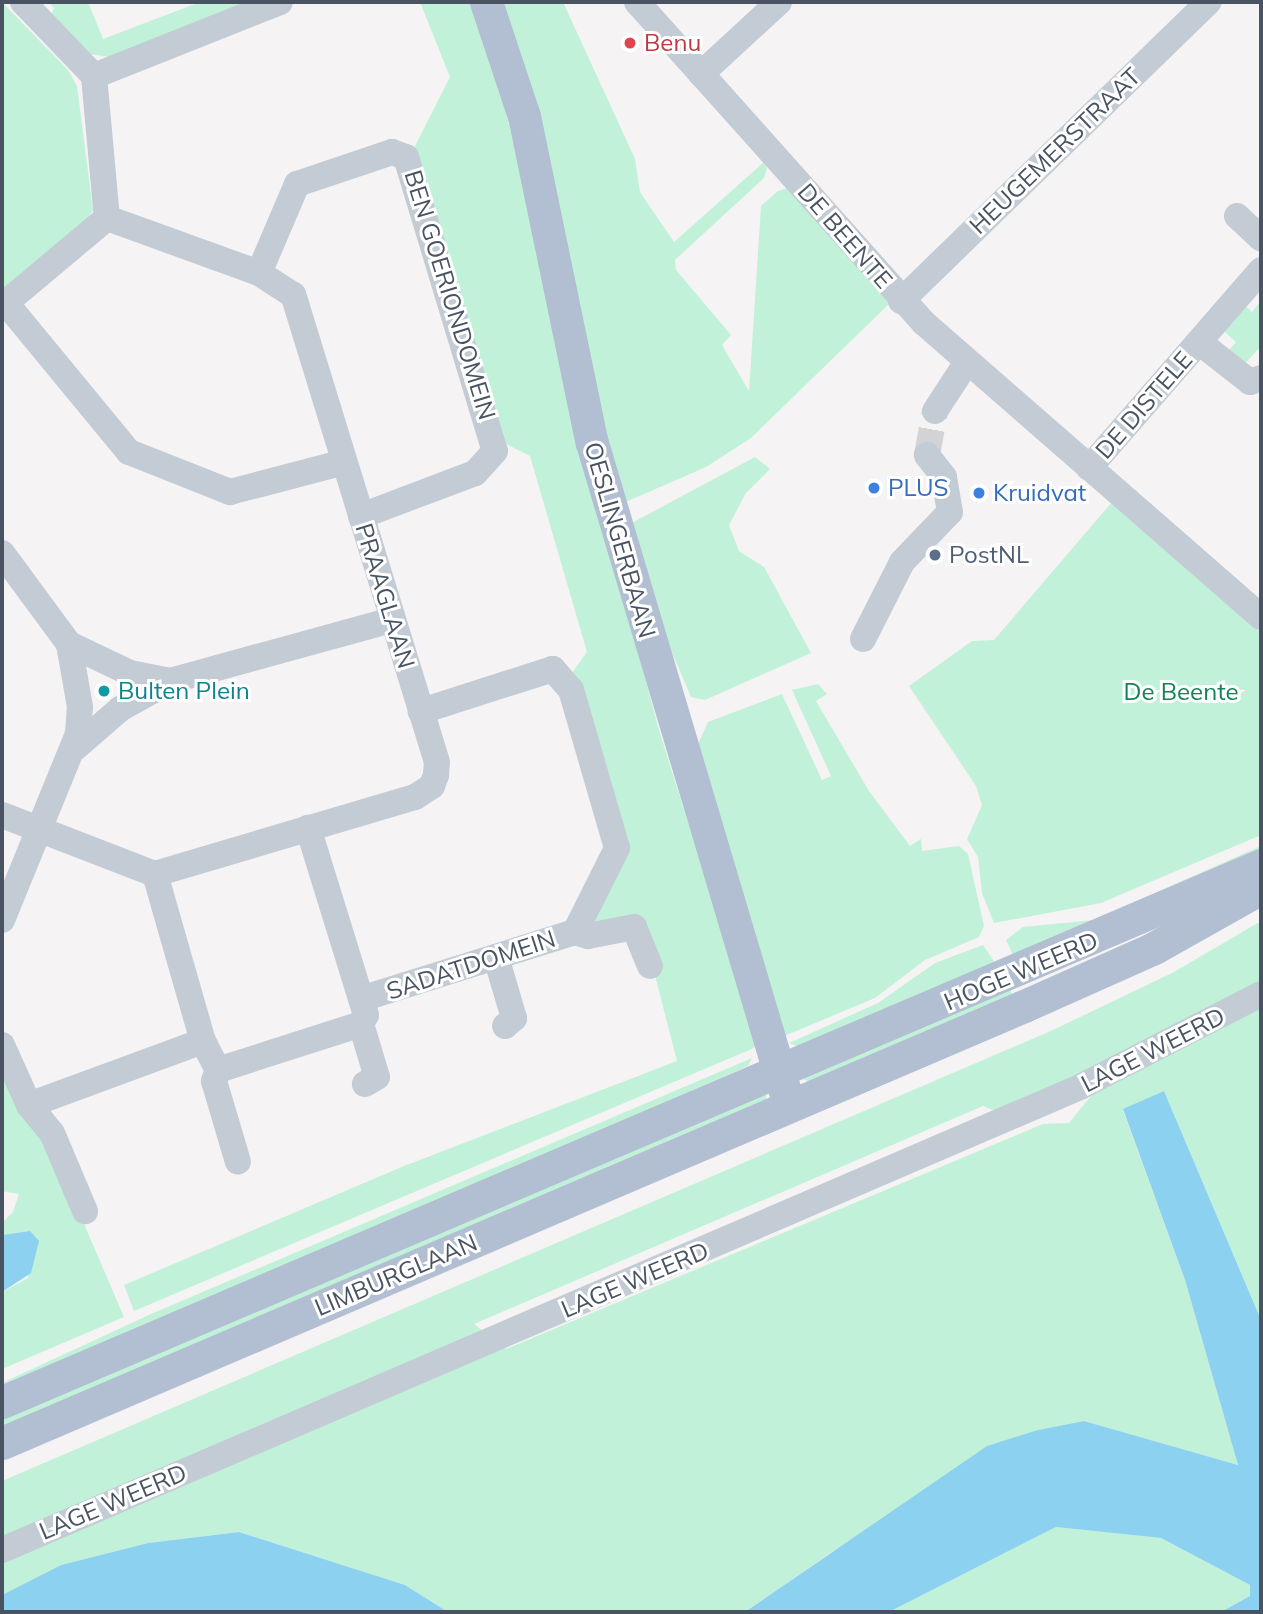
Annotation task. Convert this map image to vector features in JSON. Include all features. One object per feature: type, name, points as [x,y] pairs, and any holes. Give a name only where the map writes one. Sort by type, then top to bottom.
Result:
[{"type":"main road","name":"OESLINGERBAAN","points":[[486,2],[524,116],[578,386],[614,519],[789,1105]]},
{"type":"main road","name":"HOGE WEERD","points":[[779,1073],[1261,864]]},
{"type":"main road","name":"HOGE WEERD","points":[[789,1105],[1154,948],[1261,888]]},
{"type":"main road","name":"LIMBURGLAAN","points":[[2,1402],[779,1073]]},
{"type":"main road","name":"LIMBURGLAAN","points":[[2,1443],[789,1105]]},
{"type":"street","points":[[23,2],[94,76],[107,218],[4,304],[129,452],[230,492],[344,461]]},
{"type":"street","points":[[94,76],[280,2]]},
{"type":"street","name":"DE BEENTE","points":[[637,2],[901,300],[967,362],[1261,617]]},
{"type":"street","points":[[701,74],[779,2]]},
{"type":"street","name":"HEUGEMERSTRAAT","points":[[901,300],[1197,6]]},
{"type":"street","name":"BEN GOERIONDOMEIN","points":[[259,273],[297,184],[392,152],[406,156],[495,451],[475,473],[360,516]]},
{"type":"street","points":[[1237,216],[1261,238]]},
{"type":"street","name":"PRAAGLAAN","points":[[107,218],[259,273],[287,289],[296,302],[437,762],[432,786],[415,797],[155,874]]},
{"type":"street","name":"DE DISTELE","points":[[1089,468],[1261,270]]},
{"type":"street","name":"DE DISTELE","points":[[1199,342],[1250,382],[1261,379]]},
{"type":"street","points":[[935,411],[967,362]]},
{"type":"street","points":[[863,639],[902,562],[950,512],[944,477],[928,455]]},
{"type":"street","points":[[2,552],[69,644],[80,707],[74,749],[38,829],[2,920]]},
{"type":"street","points":[[74,749],[120,709],[170,681],[392,620]]},
{"type":"street","points":[[69,644],[130,673],[170,681]]},
{"type":"street","name":"SADATDOMEIN","points":[[218,1070],[496,957],[575,932],[617,848],[571,690],[553,669],[421,711]]},
{"type":"street","points":[[2,815],[155,874],[203,1041],[218,1070],[214,1081],[238,1162]]},
{"type":"street","points":[[308,828],[377,1077],[365,1084]]},
{"type":"street","points":[[575,932],[588,936],[634,927],[650,966]]},
{"type":"street","points":[[496,957],[514,1018],[505,1026]]},
{"type":"street","name":"LAGE WEERD","points":[[2,1550],[1068,1092],[1261,994]]},
{"type":"street","points":[[29,1105],[203,1041]]},
{"type":"street","points":[[2,1045],[29,1105],[52,1133],[85,1211]]},
{"type":"green space","points":[[2,2],[68,70],[77,86],[93,210],[83,225],[2,290]]},
{"type":"green space","points":[[48,2],[88,2],[103,39],[200,2],[254,2],[109,57],[89,54],[50,18],[54,8]]},
{"type":"green space","points":[[420,2],[472,2],[486,26],[594,488],[659,730],[756,1041],[754,1048],[134,1311],[124,1285],[404,1166],[677,1061],[640,917],[590,923],[612,877],[569,677],[587,652],[530,456],[498,440],[410,156],[450,77]]},
{"type":"green space","points":[[504,2],[563,2],[635,159],[640,192],[674,242],[764,162],[767,168],[764,178],[675,260],[676,270],[731,335],[722,345],[749,391],[761,206],[778,191],[788,188],[890,303],[751,438],[706,467],[621,504]]},
{"type":"green space","points":[[1261,301],[1261,346],[1242,367],[1226,353],[1236,342],[1219,327],[1241,302],[1252,312]]},
{"type":"green space","points":[[755,457],[770,469],[746,493],[729,525],[739,551],[764,567],[811,653],[705,700],[691,697],[646,592],[628,525]]},
{"type":"green space","name":"De Beente","points":[[1112,502],[1261,633],[1261,835],[1101,903],[994,923],[982,893],[978,857],[967,839],[982,805],[976,786],[909,686],[972,641],[994,640]]},
{"type":"green space","points":[[818,684],[827,694],[816,701],[869,791],[910,846],[921,839],[922,851],[959,846],[968,854],[984,926],[979,937],[925,960],[875,998],[782,1037],[697,746],[708,722],[782,694],[822,780],[831,776],[792,690]]},
{"type":"green space","points":[[1261,846],[1261,857],[1018,966],[1006,940],[1023,927],[1094,920]]},
{"type":"green space","points":[[1261,921],[1261,1320],[1164,1091],[1123,1110],[1185,1280],[1238,1465],[1084,1421],[1038,1430],[830,1553],[745,1612],[448,1612],[405,1585],[239,1532],[148,1543],[61,1565],[2,1595],[2,1481],[1053,1030],[1174,972]],"holes":[[[1094,1092],[1069,1123],[1043,1124],[506,1349],[474,1324],[983,1106],[1002,1114]]]},
{"type":"green space","points":[[983,945],[1002,973],[804,1049],[789,1043],[878,1003],[935,963]]},
{"type":"green space","points":[[1008,984],[1016,1004],[816,1084],[797,1077]]},
{"type":"green space","points":[[752,1058],[748,1066],[2,1392],[2,1383],[151,1314]]},
{"type":"green space","points":[[2,1062],[48,1140],[124,1317],[2,1369],[2,1292],[28,1278],[30,1231],[2,1235],[2,1223],[13,1212],[19,1194],[2,1191]]},
{"type":"green space","points":[[766,1085],[766,1100],[2,1437],[2,1412]]},
{"type":"green space","points":[[1056,1527],[1161,1538],[1250,1585],[1250,1596],[1221,1612],[889,1612]]},
{"type":"water","points":[[1164,1091],[1261,1320],[1261,1612],[1221,1612],[1250,1596],[1250,1585],[1161,1538],[1056,1527],[889,1612],[745,1612],[987,1446],[1038,1430],[1084,1421],[1238,1465],[1185,1280],[1123,1109]]},
{"type":"water","points":[[30,1231],[39,1241],[31,1273],[2,1292],[2,1235]]},
{"type":"water","points":[[239,1532],[405,1585],[448,1612],[2,1612],[2,1595],[61,1565],[148,1543]]},
{"type":"tunnel","points":[[927,455],[935,411]]},
{"type":"place","name":"Benu","points":[[630,43]]},
{"type":"place","name":"PLUS","points":[[874,488]]},
{"type":"place","name":"Kruidvat","points":[[979,493]]},
{"type":"place","name":"PostNL","points":[[935,555]]},
{"type":"place","name":"Bulten Plein","points":[[104,691]]}]
